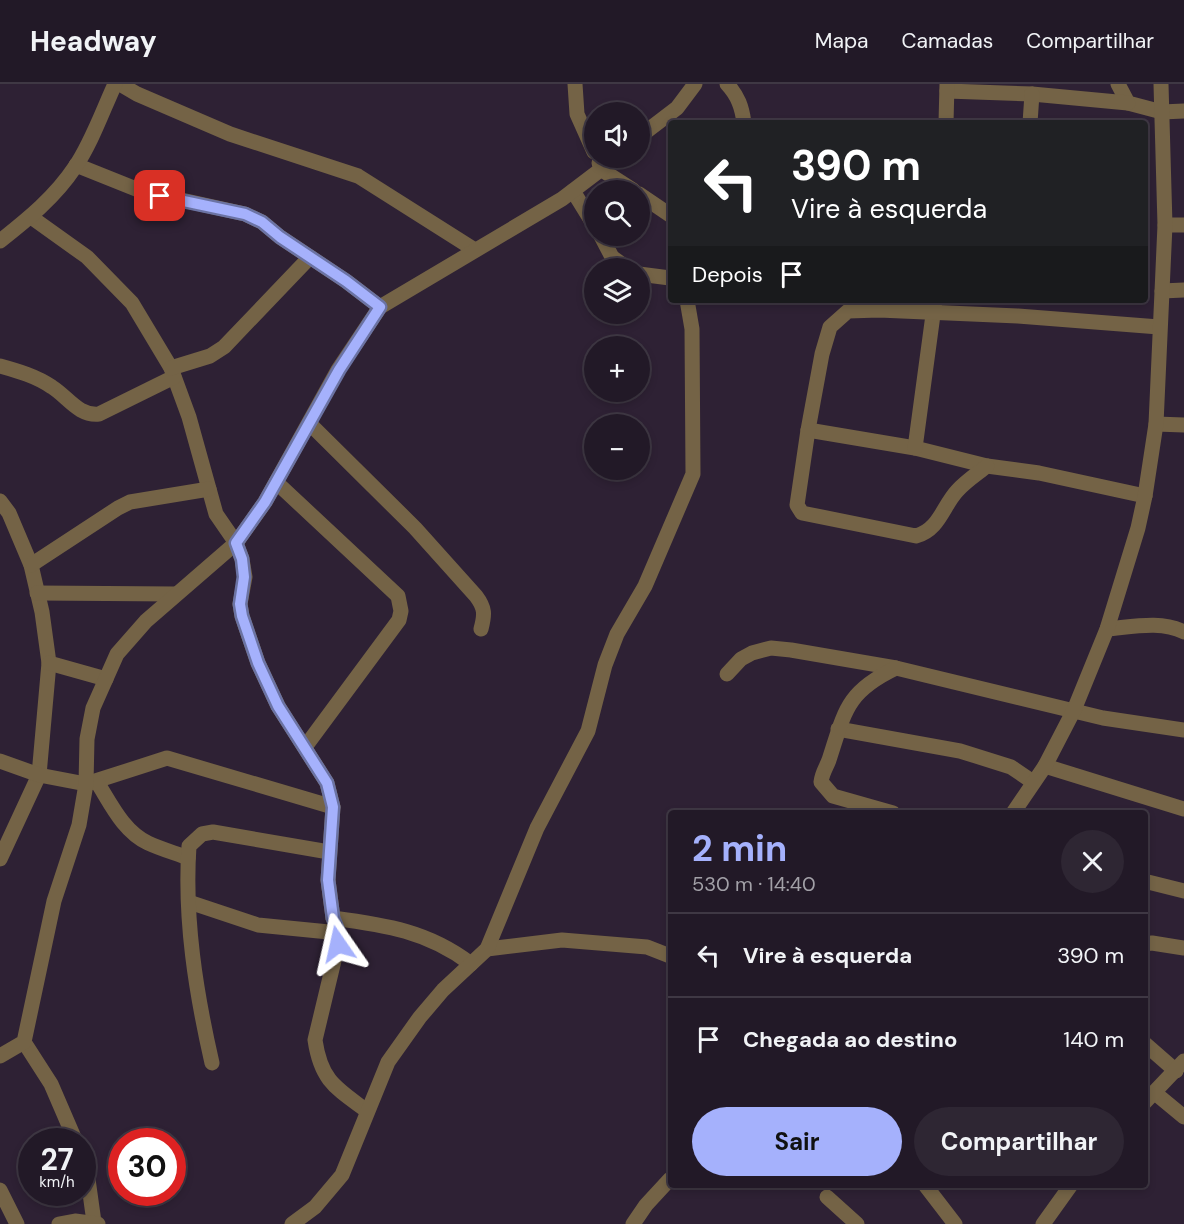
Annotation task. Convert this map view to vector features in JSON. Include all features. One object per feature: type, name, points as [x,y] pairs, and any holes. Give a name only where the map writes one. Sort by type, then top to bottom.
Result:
[{"type":"street","points":[[0,241],[31,217],[57,191],[76,165],[118,84],[230,134],[358,176],[475,250]]},
{"type":"street","points":[[575,84],[577,114],[584,130]]},
{"type":"street","points":[[650,129],[677,108],[695,84]]},
{"type":"street","points":[[727,84],[736,95],[744,120]]},
{"type":"street","points":[[1118,84],[1128,103]]},
{"type":"street","points":[[1015,810],[1045,766],[1074,710],[1107,628],[1138,528],[1145,496],[1156,424],[1165,225],[1161,84]]},
{"type":"street","points":[[946,120],[947,87],[1007,88],[1032,94],[1128,103],[1162,112],[1184,111]]},
{"type":"street","points":[[1030,120],[1032,94]]},
{"type":"street","points":[[76,165],[141,191],[245,214],[262,222],[380,307]]},
{"type":"street","points":[[70,1128],[51,1084],[24,1042],[54,901],[91,783],[87,739],[93,708],[117,654],[146,621],[236,543],[276,482],[339,370],[380,307],[573,191],[595,168]]},
{"type":"street","points":[[604,168],[620,180]]},
{"type":"street","points":[[573,191],[584,209]]},
{"type":"street","points":[[650,201],[668,214]]},
{"type":"street","points":[[31,217],[87,257],[132,303],[173,373],[189,417],[216,514],[236,543],[242,559],[244,577],[240,604],[258,663],[278,706],[327,783],[333,807],[328,880],[336,926],[336,956],[315,1040],[317,1055],[333,1086],[367,1111]]},
{"type":"street","points":[[1165,225],[1184,225]]},
{"type":"street","points":[[0,366],[20,371],[44,382],[89,415],[99,414],[224,347],[310,257]]},
{"type":"street","points":[[650,275],[668,278]]},
{"type":"street","points":[[1162,291],[1184,290]]},
{"type":"street","points":[[292,1224],[315,1207],[342,1175],[388,1062],[443,990],[487,949],[537,828],[588,731],[605,665],[617,634],[645,586],[693,474],[692,329],[688,303]]},
{"type":"street","points":[[1018,316],[1019,303]]},
{"type":"street","points":[[987,466],[956,492],[943,513],[924,534],[916,536],[802,513],[798,505],[808,430],[822,354],[830,327],[848,311],[934,306],[1018,316],[1159,327]]},
{"type":"street","points":[[915,448],[934,306]]},
{"type":"street","points":[[309,423],[415,528],[476,596],[485,614],[482,629]]},
{"type":"street","points":[[1156,424],[1184,425]]},
{"type":"street","points":[[808,430],[915,448],[987,466],[1039,473],[1145,496]]},
{"type":"street","points":[[276,482],[398,596],[401,611],[399,620],[305,747]]},
{"type":"street","points":[[31,565],[130,502],[209,489]]},
{"type":"street","points":[[0,501],[9,513],[31,565],[47,640],[49,663],[39,775],[0,859]]},
{"type":"street","points":[[37,593],[175,594]]},
{"type":"street","points":[[1107,628],[1159,626],[1184,632]]},
{"type":"street","points":[[727,674],[741,659],[752,652],[771,648],[807,652],[896,668],[1103,718],[1184,730]]},
{"type":"street","points":[[49,663],[106,679]]},
{"type":"street","points":[[882,810],[833,795],[821,782],[837,729],[853,698],[878,677],[896,668]]},
{"type":"street","points":[[837,729],[970,753],[1011,766],[1033,782]]},
{"type":"street","points":[[0,762],[39,775],[91,783],[167,758],[333,807]]},
{"type":"street","points":[[1045,766],[1184,809]]},
{"type":"street","points":[[91,783],[133,834],[147,843],[188,858]]},
{"type":"street","points":[[213,1063],[195,978],[189,902],[189,846],[202,834],[213,832],[329,852]]},
{"type":"street","points":[[1148,882],[1184,891]]},
{"type":"street","points":[[189,902],[258,925],[382,925],[432,939],[451,949],[471,964]]},
{"type":"street","points":[[487,949],[561,940],[647,947],[668,955]]},
{"type":"street","points":[[1148,944],[1184,948]]},
{"type":"street","points":[[0,1056],[24,1042]]},
{"type":"street","points":[[1148,1046],[1180,1066],[1150,1098],[1184,1117]]},
{"type":"street","points":[[633,1224],[646,1205],[668,1181]]},
{"type":"street","points":[[927,1188],[955,1224]]},
{"type":"street","points":[[1042,1224],[1069,1188]]},
{"type":"street","points":[[0,1190],[17,1224]]},
{"type":"street","points":[[826,1197],[857,1224]]},
{"type":"street","points":[[59,1224],[75,1221],[96,1223],[93,1206]]},
{"type":"route","points":[[160,196],[245,214],[262,222],[380,307],[339,370],[265,502],[236,543],[242,559],[244,577],[240,604],[242,616],[258,663],[278,706],[327,783],[333,807],[328,880],[333,918],[339,933],[338,944]]}]
